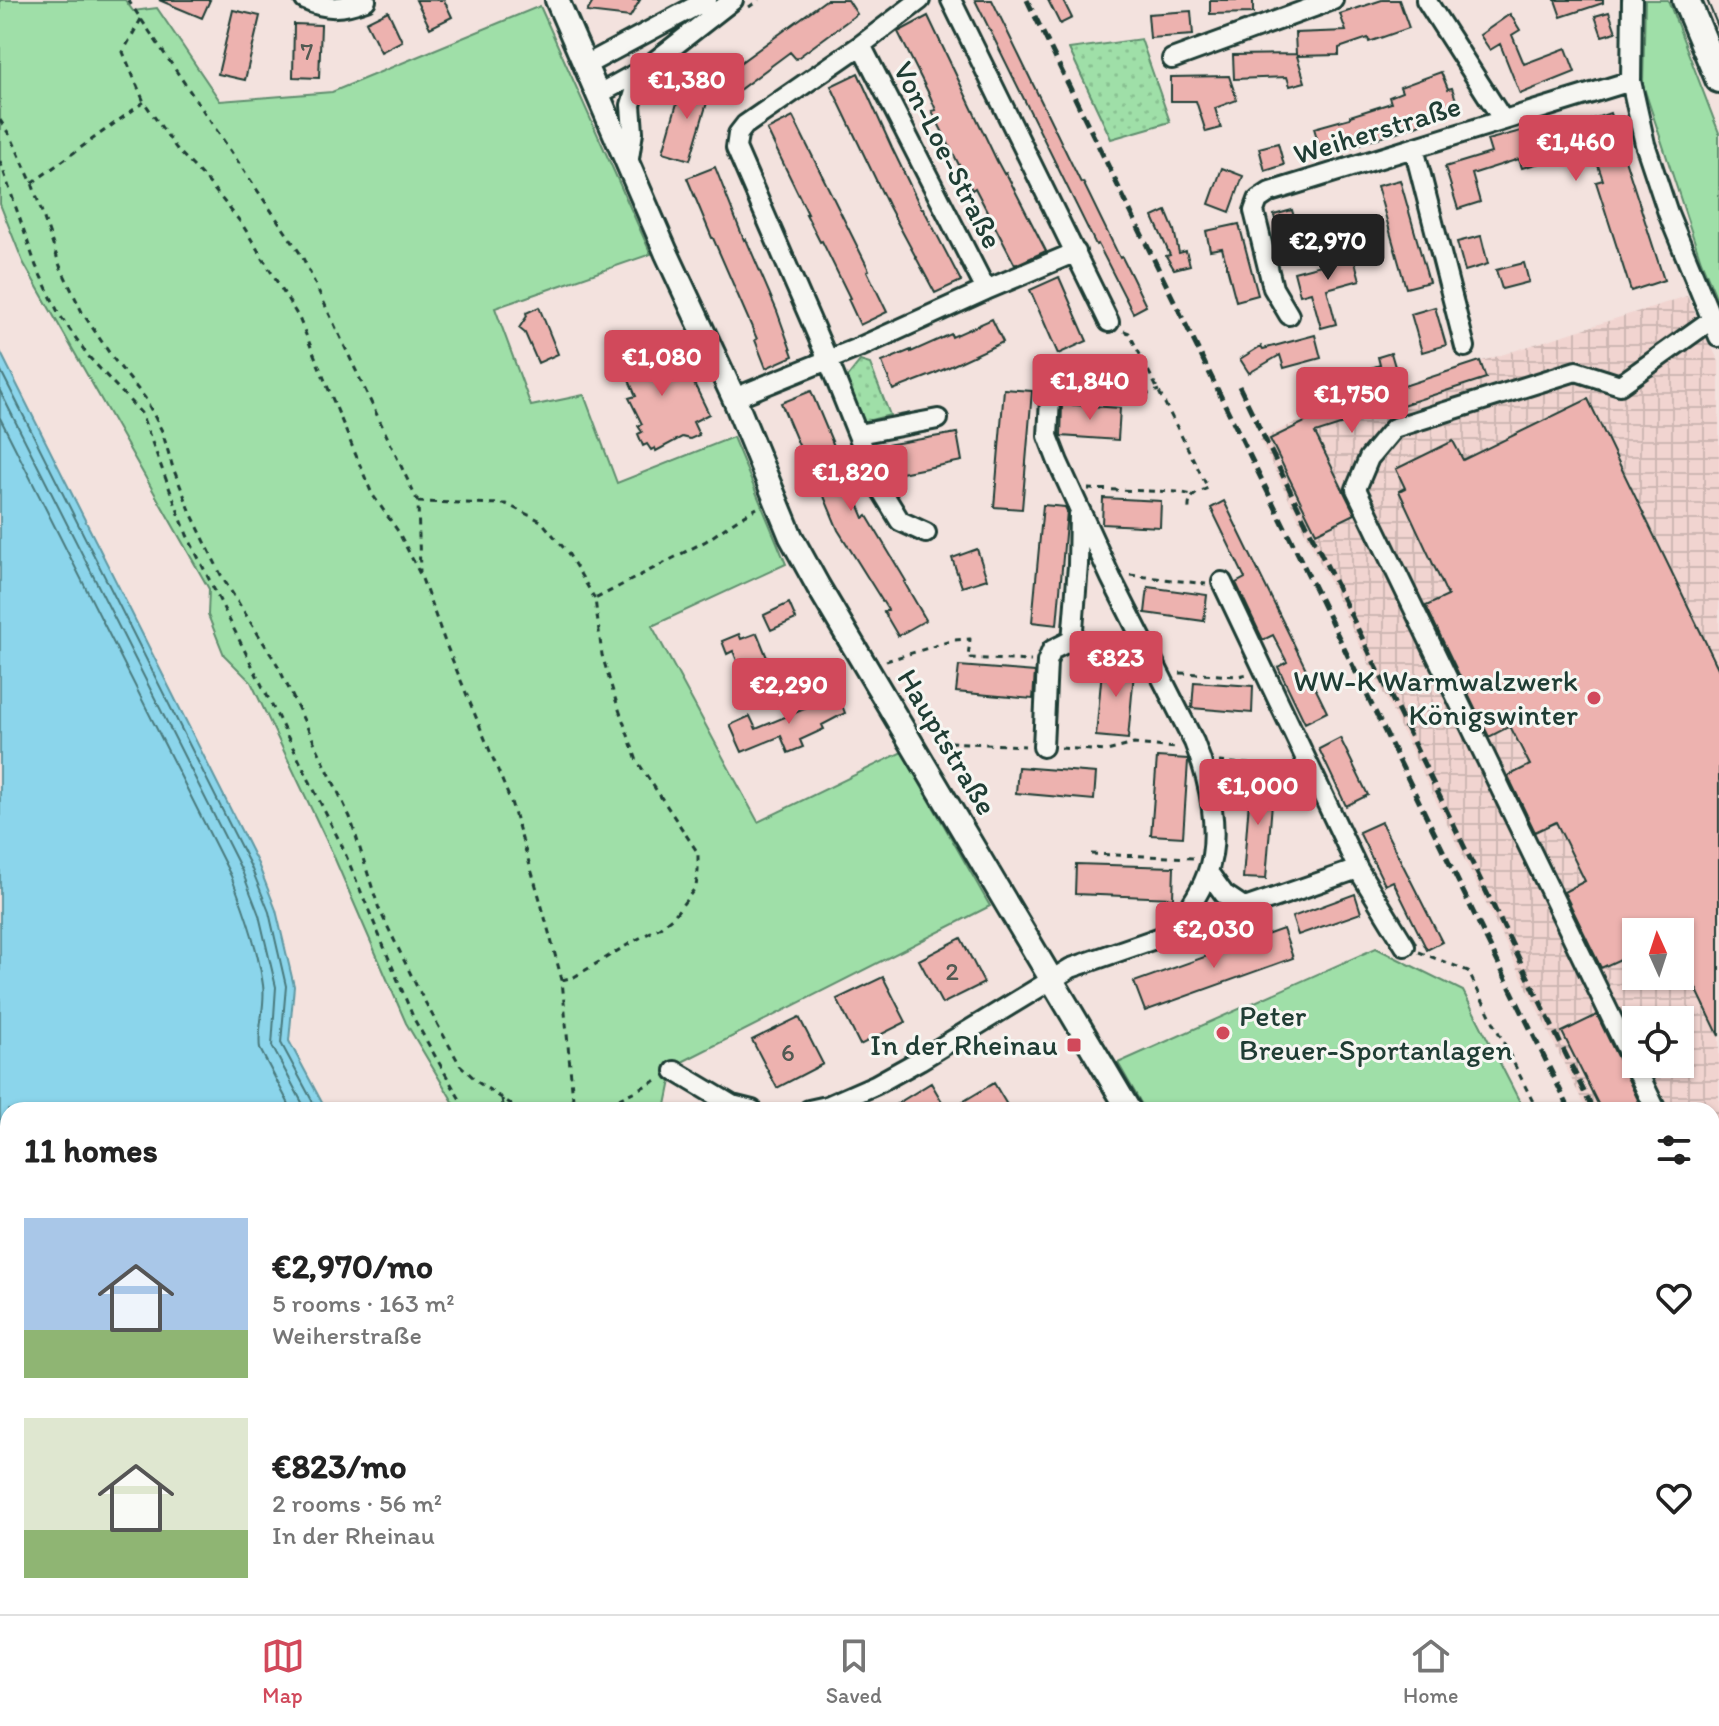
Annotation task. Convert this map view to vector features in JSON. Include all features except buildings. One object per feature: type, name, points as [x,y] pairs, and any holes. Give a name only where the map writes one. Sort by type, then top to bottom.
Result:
[{"type":"highway","points":[[1686,0],[1719,79]]},
{"type":"main road","name":"Hauptstraße","points":[[557,0],[628,166],[734,398],[791,537],[1124,1102]]},
{"type":"street","points":[[305,0],[326,8],[347,7],[366,0]]},
{"type":"street","points":[[584,66],[733,0]]},
{"type":"street","name":"Von-Loe-Straße","points":[[920,0],[745,125],[738,134],[736,148],[828,360],[878,485],[900,521],[926,533]]},
{"type":"street","points":[[951,0],[1109,322]]},
{"type":"street","points":[[1172,59],[1333,0]]},
{"type":"street","points":[[1426,0],[1503,120]]},
{"type":"street","points":[[1632,0],[1631,81],[1645,144],[1668,213],[1719,337]]},
{"type":"street","points":[[597,95],[646,68],[707,9]]},
{"type":"street","name":"Von-Loe-Straße","points":[[861,45],[986,290]]},
{"type":"street","points":[[628,166],[633,132],[631,105],[646,68]]},
{"type":"street","name":"Weiherstraße","points":[[1289,315],[1273,288],[1254,211],[1258,200],[1270,192],[1631,81]]},
{"type":"street","points":[[1414,148],[1465,347]]},
{"type":"street","name":"Von-Loe-Straße","points":[[734,398],[1076,252]]},
{"type":"street","points":[[1652,1102],[1356,489],[1369,458],[1394,428],[1576,371],[1620,385],[1711,320]]},
{"type":"street","points":[[1066,383],[1050,399],[1048,436],[1111,578],[1200,755],[1212,802],[1214,836],[1209,865],[1193,904],[1171,932]]},
{"type":"street","points":[[858,434],[938,419]]},
{"type":"street","points":[[1072,642],[1079,508]]},
{"type":"street","points":[[1222,582],[1358,869],[1405,946]]},
{"type":"street","points":[[1043,747],[1047,662],[1052,650],[1072,642],[1145,648]]},
{"type":"street","points":[[1209,865],[1224,894],[1245,908]]},
{"type":"street","points":[[836,1102],[920,1060],[1071,968],[1358,869]]},
{"type":"street","points":[[675,1071],[727,1102]]},
{"type":"path","points":[[128,0],[302,256],[418,502],[421,576]]},
{"type":"path","points":[[141,19],[123,52],[144,102],[176,148],[242,224],[299,318],[372,494],[398,531],[421,576],[511,802],[562,980],[573,1102]]},
{"type":"path","points":[[32,183],[144,102]]},
{"type":"path","points":[[0,120],[32,183],[60,266],[82,312],[145,398],[162,431],[192,515],[222,577],[277,664],[350,817],[379,909],[419,991],[460,1065],[507,1102]]},
{"type":"path","points":[[0,161],[36,266],[59,314],[89,357],[141,413],[187,535],[342,846],[414,1019],[461,1102]]},
{"type":"path","points":[[1066,383],[1083,388],[1148,394],[1159,390]]},
{"type":"path","points":[[1071,489],[1192,495]]},
{"type":"path","points":[[418,502],[506,504],[541,521],[568,553],[595,599],[602,655],[637,761],[698,853],[696,887],[673,917],[574,977],[562,980]]},
{"type":"path","points":[[595,599],[706,541],[762,506]]},
{"type":"path","points":[[1111,578],[1126,574],[1202,584]]},
{"type":"path","points":[[867,666],[954,640],[970,639],[968,658],[1047,662]]},
{"type":"path","points":[[1160,672],[1239,676],[1256,672]]},
{"type":"path","points":[[921,757],[948,742],[1107,751],[1134,744],[1258,765],[1319,787]]},
{"type":"path","points":[[1091,854],[1209,865]]},
{"type":"path","points":[[1405,946],[1468,971],[1533,1102]]},
{"type":"path","points":[[613,1102],[675,1071]]},
{"type":"shaded area","points":[[1687,296],[1719,362],[1719,1102],[1583,1102],[1260,440],[1306,417]]},
{"type":"green space","points":[[0,0],[125,0],[133,11],[157,8],[220,101],[332,92],[540,6],[651,254],[495,308],[531,406],[584,395],[617,483],[733,437],[786,564],[652,626],[758,822],[902,752],[990,906],[674,1066],[667,1102],[453,1102],[406,1023],[331,850],[251,682],[224,655],[208,615],[209,589],[23,262],[0,204]]},
{"type":"green space","points":[[1645,0],[1668,0],[1719,133],[1719,304],[1701,261],[1643,85]]},
{"type":"green space","points":[[1141,39],[1170,122],[1111,139],[1069,49]]},
{"type":"green space","points":[[860,361],[870,364],[890,415],[863,422],[845,380]]},
{"type":"green space","points":[[1376,948],[1463,991],[1520,1102],[1140,1102],[1118,1063]]},
{"type":"water","points":[[0,351],[258,864],[276,910],[294,986],[289,1041],[322,1102],[0,1102]]},
{"type":"tram line","points":[[1707,0],[1719,29]]},
{"type":"railway","points":[[1027,0],[1566,1102]]},
{"type":"railway","points":[[1239,386],[1589,1102]]},
{"type":"place","name":"WW-K Warmwalzwerk Königswinter","points":[[1594,698]]},
{"type":"place","name":"Peter Breuer-Sportanlagen","points":[[1223,1033]]},
{"type":"place","name":"In der Rheinau","points":[[1074,1045]]}]
